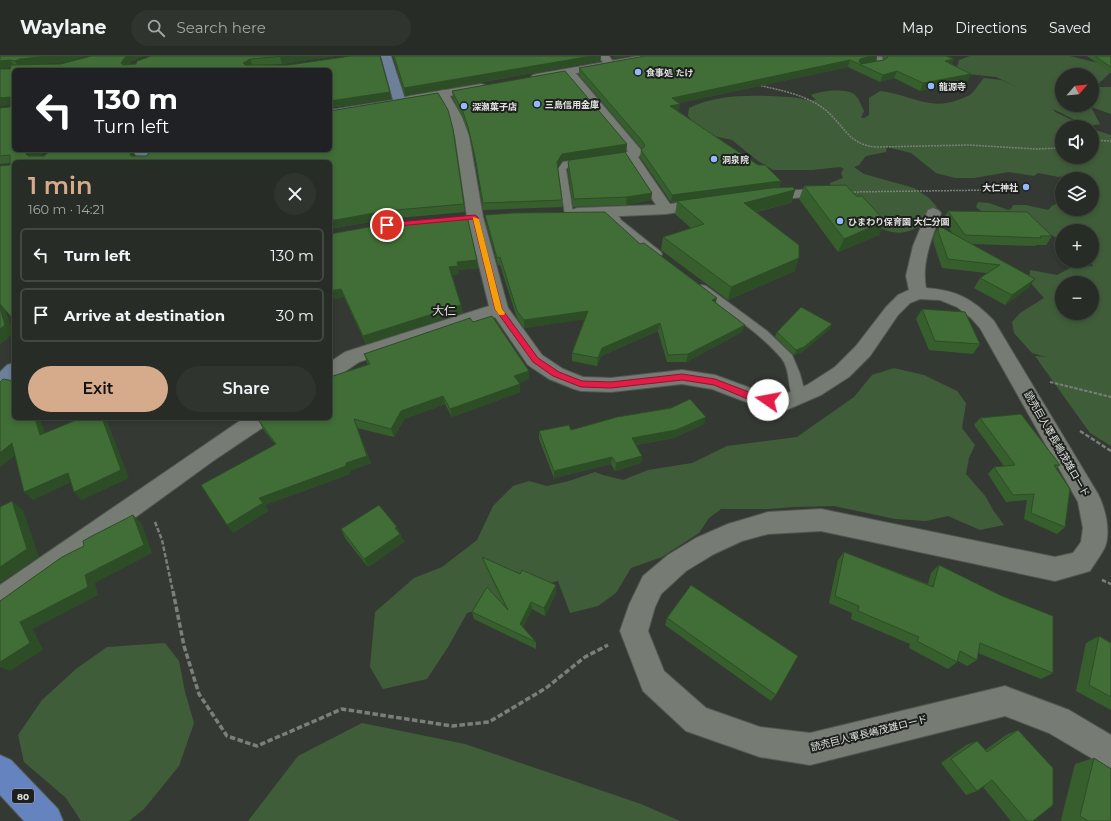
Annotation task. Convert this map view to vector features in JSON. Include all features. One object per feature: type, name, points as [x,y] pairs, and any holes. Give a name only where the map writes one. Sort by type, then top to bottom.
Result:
[{"type":"main road","points":[[332,114],[400,102],[386,56]]},
{"type":"main road","points":[[0,384],[12,372]]},
{"type":"main road","name":"80","points":[[0,771],[46,821]]},
{"type":"street","points":[[525,80],[569,72],[607,60],[657,56]]},
{"type":"street","points":[[569,72],[636,153],[627,155],[666,209]]},
{"type":"street","points":[[400,102],[495,85]]},
{"type":"street","points":[[443,94],[456,117],[462,136],[475,217],[499,309],[535,360],[556,374],[581,384],[611,385],[682,377],[715,382],[753,397],[784,403],[814,390],[842,372],[863,351],[892,311],[904,299],[918,293],[915,276],[921,246],[933,213]]},
{"type":"street","points":[[752,198],[849,192]]},
{"type":"street","points":[[561,213],[666,209],[720,202]]},
{"type":"street","name":"読売巨人軍長嶋茂雄ロード","points":[[918,293],[943,295],[963,303],[988,325],[1090,501],[1095,528],[1093,545],[1081,563],[1055,569],[821,520],[768,523],[737,532],[705,546],[677,563],[652,585],[642,605],[634,631],[652,681],[697,720],[760,742],[810,749],[1005,701],[1058,720],[1111,752]]},
{"type":"street","points":[[332,371],[352,357],[499,309]]},
{"type":"street","points":[[0,600],[257,420]]},
{"type":"lane","points":[[860,68],[881,63],[880,58],[876,56]]},
{"type":"lane","points":[[561,213],[563,166],[566,164],[594,160]]},
{"type":"lane","points":[[612,212],[617,222],[628,232],[666,261]]},
{"type":"lane","points":[[690,280],[763,334],[788,358],[794,374],[799,397]]},
{"type":"path","points":[[758,85],[794,95],[815,104],[826,111],[843,132],[866,146],[894,147],[957,145],[1055,148]]},
{"type":"path","points":[[1099,140],[1111,141]]},
{"type":"path","points":[[849,192],[994,190]]},
{"type":"path","points":[[1044,380],[1111,397]]},
{"type":"path","points":[[146,497],[162,540],[184,646],[199,694],[227,736],[257,746],[342,709],[452,726],[489,722],[546,688],[585,657],[634,631]]},
{"type":"green space","points":[[970,56],[1070,56],[1106,65],[1111,72],[1099,83],[1099,68],[1055,68],[1055,110],[1053,109],[1055,112],[1072,120],[1055,120],[1055,164],[1099,164],[1099,131],[1111,135],[1111,446],[1090,433],[1035,356],[1046,357],[1032,353],[1014,333],[1012,322],[1020,313],[1044,298],[1029,281],[1030,270],[1057,275],[1070,268],[1099,268],[1099,224],[1055,224],[1055,237],[1042,230],[989,217],[976,207],[978,202],[989,203],[1008,210],[1011,209],[1013,205],[1026,205],[1048,210],[1055,204],[1055,216],[1099,216],[1099,172],[1055,172],[1055,176],[1038,173],[1034,176],[1009,172],[974,178],[955,178],[936,173],[911,153],[887,147],[886,152],[866,156],[859,165],[854,167],[864,174],[914,188],[929,198],[937,207],[918,227],[906,232],[894,232],[883,229],[871,223],[830,190],[830,183],[843,178],[841,173],[844,169],[840,167],[812,170],[773,170],[758,161],[732,140],[705,134],[695,126],[688,116],[689,108],[700,103],[725,97],[764,96],[816,100],[811,95],[826,91],[844,91],[850,92],[856,96],[864,111],[861,118],[864,118],[869,115],[869,98],[880,91],[919,101],[938,104],[948,103],[969,96],[984,78],[1001,80],[1019,88],[996,77],[968,74],[957,67],[959,60]]},
{"type":"green space","points":[[1099,87],[1111,87],[1111,114],[1099,110]]},
{"type":"green space","points":[[1059,112],[1094,112],[1098,120],[1076,120]]},
{"type":"green space","points":[[894,368],[924,375],[957,391],[966,403],[962,428],[975,445],[969,458],[966,474],[986,497],[1004,525],[980,530],[948,516],[926,521],[895,519],[834,506],[770,509],[721,509],[709,518],[699,533],[662,557],[631,568],[616,593],[598,606],[570,613],[558,581],[530,588],[500,604],[467,613],[448,647],[427,679],[383,689],[370,667],[375,612],[414,578],[442,567],[477,540],[493,506],[513,486],[529,481],[547,486],[569,481],[595,472],[623,480],[648,470],[692,463],[727,446],[797,437],[854,397],[872,375]]},
{"type":"green space","points":[[165,643],[179,661],[185,692],[194,723],[179,766],[144,809],[129,821],[81,821],[66,798],[24,762],[18,735],[42,700],[76,669],[107,647]]},
{"type":"green space","points":[[362,723],[465,744],[641,804],[680,821],[248,821],[298,756]]},
{"type":"building","points":[[0,56],[48,56],[20,59],[15,61],[0,61]]},
{"type":"building","points":[[91,56],[126,56],[121,63],[123,65],[136,64],[137,61],[151,56],[285,56],[250,59],[243,63],[245,65],[289,65],[351,56],[380,56],[390,92],[332,101],[332,68],[12,68],[12,152],[28,152],[26,154],[28,156],[44,156],[49,152],[131,152],[130,155],[132,156],[147,156],[149,152],[332,152],[332,111],[438,93],[448,110],[453,129],[464,204],[385,211],[332,221],[332,160],[12,160],[12,318],[0,304],[0,166],[10,165],[10,155],[0,156],[0,108],[10,107],[10,97],[0,98],[0,69],[10,69],[11,65],[61,64]]},
{"type":"building","points":[[394,56],[592,56],[404,88]]},
{"type":"building","points":[[645,56],[871,56],[860,59],[859,62],[861,64],[884,60],[888,56],[946,56],[954,59],[945,61],[971,74],[923,83],[897,71],[883,75],[850,60],[672,98],[680,104],[670,106],[758,165],[765,165],[781,181],[672,195],[641,150],[645,146],[643,142],[579,68]]},
{"type":"building","points":[[1095,56],[1111,56],[1111,67]]},
{"type":"building","points":[[565,71],[627,144],[562,154],[557,162],[562,200],[483,203],[468,127],[463,112],[452,91]]},
{"type":"building","points":[[625,152],[652,193],[627,197],[574,199],[568,162],[570,160]]},
{"type":"building","points":[[846,185],[856,196],[862,196],[885,221],[844,239],[804,186]]},
{"type":"building","points":[[793,187],[795,190],[744,203],[799,245],[799,258],[731,287],[663,237],[704,224],[677,201],[771,188]]},
{"type":"building","points":[[948,211],[1027,212],[1052,236],[1040,236],[1041,238],[965,235]]},
{"type":"building","points":[[605,212],[640,244],[644,243],[717,298],[712,300],[745,325],[688,354],[668,355],[660,323],[602,348],[598,358],[572,353],[588,311],[524,320],[517,311],[500,257],[497,258],[485,215],[512,213]]},
{"type":"building","points":[[467,216],[477,260],[457,262],[458,266],[449,267],[461,305],[363,336],[341,289],[332,291],[332,234],[385,224]]},
{"type":"building","points":[[939,226],[1035,279],[1012,295],[980,278],[1000,265],[948,259],[938,231]]},
{"type":"building","points":[[801,307],[832,324],[804,347],[796,350],[777,332]]},
{"type":"building","points":[[0,308],[5,325],[0,329]]},
{"type":"building","points":[[922,309],[965,312],[980,344],[935,341]]},
{"type":"building","points":[[492,316],[529,371],[514,376],[520,384],[450,409],[443,396],[401,411],[391,429],[354,419],[367,456],[346,463],[346,466],[259,498],[263,503],[227,525],[201,485],[276,444],[259,421],[260,420],[332,420],[332,376],[370,364],[364,354],[470,318],[473,322]]},
{"type":"building","points":[[3,379],[12,381],[12,420],[36,420],[40,435],[76,420],[103,420],[121,470],[74,492],[68,473],[24,492],[12,443],[0,453],[0,382]]},
{"type":"building","points":[[690,399],[706,417],[676,430],[632,438],[642,456],[616,463],[612,457],[554,471],[539,431],[569,425],[571,430],[617,417],[671,408]]},
{"type":"building","points":[[1021,414],[1060,465],[1054,465],[1070,489],[1065,527],[1031,513],[1034,494],[1013,495],[994,467],[1015,465],[980,418]]},
{"type":"building","points":[[12,501],[27,549],[0,567],[0,507]]},
{"type":"building","points":[[379,505],[397,527],[395,528],[400,534],[364,559],[341,529]]},
{"type":"building","points":[[133,515],[144,545],[85,575],[88,587],[20,622],[30,643],[0,662],[0,601],[62,557],[84,546],[83,541]]},
{"type":"building","points":[[844,552],[933,587],[939,565],[1002,596],[1053,616],[1053,673],[980,643],[977,660],[960,651],[957,662],[917,641],[919,637],[858,611],[859,606],[835,596]]},
{"type":"building","points":[[482,557],[520,574],[522,570],[556,585],[544,608],[531,602],[520,624],[536,642],[472,612],[487,587],[508,610]]},
{"type":"building","points":[[691,585],[798,656],[776,695],[667,618]]},
{"type":"building","points":[[1099,636],[1111,643],[1111,697],[1089,685]]},
{"type":"building","points":[[1018,730],[1053,768],[1053,805],[1033,821],[1027,821],[992,780],[977,791],[951,759],[977,741],[987,752]]},
{"type":"building","points":[[1094,758],[1111,769],[1111,821],[1088,821],[1080,816]]},
{"type":"slow traffic","points":[[476,219],[501,313]]},
{"type":"place","name":"食事処 たけ","points":[[638,72]]},
{"type":"place","name":"龍源寺","points":[[931,86]]},
{"type":"place","name":"三島信用金庫","points":[[537,104]]},
{"type":"place","name":"深瀬菓子店","points":[[464,106]]},
{"type":"place","name":"洞泉院","points":[[714,159]]},
{"type":"place","name":"大仁神社","points":[[1026,187]]},
{"type":"place","name":"ひまわり保育園 大仁分園","points":[[840,221]]},
{"type":"district","name":"大仁","points":[[444,310]]},
{"type":"route","points":[[387,225],[475,217],[499,309],[535,360],[556,374],[581,384],[611,385],[682,377],[715,382],[753,397],[768,400]]}]
